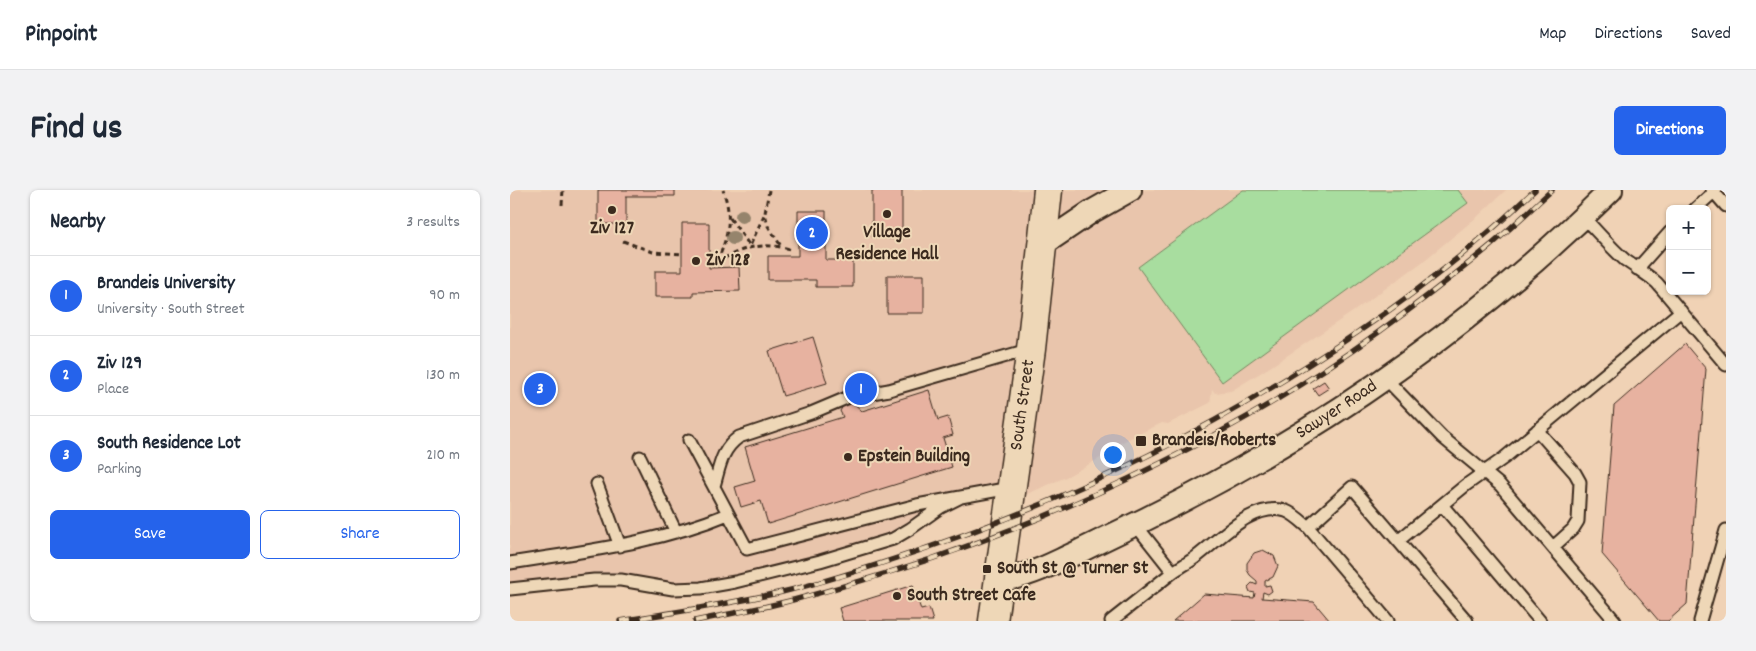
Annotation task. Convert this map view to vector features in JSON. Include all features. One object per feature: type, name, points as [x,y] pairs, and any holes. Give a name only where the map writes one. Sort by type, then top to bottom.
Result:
[{"type":"main road","name":"South Street","points":[[993,621],[1010,488],[1031,350],[1048,190]]},
{"type":"street","points":[[1042,244],[1091,212],[1130,190]]},
{"type":"street","name":"Sawyer Road","points":[[998,581],[1039,570],[1190,497],[1279,447],[1386,378],[1490,299],[1611,190]]},
{"type":"lane","points":[[1699,205],[1714,191],[1726,206]]},
{"type":"lane","points":[[1583,217],[1624,258],[1648,274],[1657,283],[1726,365]]},
{"type":"lane","points":[[1637,268],[1666,236]]},
{"type":"lane","points":[[1398,541],[1504,458],[1681,311]]},
{"type":"lane","points":[[714,486],[724,454],[730,444],[739,437],[811,413],[849,397],[889,390],[1031,350]]},
{"type":"lane","points":[[1386,378],[1442,437],[1500,485],[1615,621]]},
{"type":"lane","points":[[1537,430],[1575,473],[1580,482],[1578,520],[1573,529],[1553,547]]},
{"type":"lane","points":[[689,440],[747,549],[870,516],[961,496],[1010,488]]},
{"type":"lane","points":[[640,457],[676,532]]},
{"type":"lane","points":[[597,484],[620,546]]},
{"type":"lane","points":[[1308,527],[1352,487],[1467,621]]},
{"type":"lane","points":[[510,589],[594,580],[621,580],[673,589],[701,588],[735,582],[820,561],[893,539],[961,496]]},
{"type":"lane","points":[[1442,505],[1540,621]]},
{"type":"lane","points":[[1111,621],[1172,572],[1195,558],[1242,519],[1270,510],[1284,510],[1308,527],[1388,621]]},
{"type":"lane","points":[[510,563],[620,546],[702,525],[728,514]]},
{"type":"lane","points":[[1135,524],[1172,572]]},
{"type":"lane","points":[[1700,621],[1726,530]]},
{"type":"path","points":[[562,204],[563,190]]},
{"type":"path","points":[[723,190],[730,218],[726,238],[716,263],[750,246],[781,247],[793,250]]},
{"type":"path","points":[[750,246],[765,213],[769,190]]},
{"type":"path","points":[[765,213],[768,226],[781,247]]},
{"type":"path","points":[[730,218],[750,246]]},
{"type":"path","points":[[623,241],[653,252],[682,254]]},
{"type":"shaded area","points":[[510,190],[1506,190],[1477,217],[1421,263],[1354,311],[1270,367],[1231,391],[1215,393],[1212,389],[1210,403],[1168,424],[1162,423],[1118,444],[1102,457],[1066,477],[1009,502],[1010,488],[961,497],[893,539],[701,588],[621,580],[510,589]]},
{"type":"green space","points":[[1243,190],[1458,190],[1468,203],[1222,382],[1138,267]]},
{"type":"building","name":"Ziv 127","points":[[598,190],[675,190],[675,196],[626,196],[626,224],[598,224]]},
{"type":"building","name":"Village Residence Hall","points":[[872,190],[902,190],[902,240],[872,237]]},
{"type":"building","points":[[798,211],[826,211],[826,260],[853,260],[853,287],[816,287],[816,280],[768,280],[768,256],[798,256]]},
{"type":"building","name":"Ziv 128","points":[[682,223],[709,223],[709,268],[739,267],[740,291],[693,292],[693,297],[655,297],[655,271],[682,271]]},
{"type":"building","points":[[887,275],[924,275],[924,313],[887,313]]},
{"type":"building","points":[[813,337],[827,383],[783,396],[769,351]]},
{"type":"building","points":[[1685,344],[1706,369],[1687,604],[1668,621],[1659,621],[1602,554],[1614,406]]},
{"type":"building","points":[[1324,381],[1329,388],[1318,395],[1313,388]]},
{"type":"building","name":"Epstein Building","points":[[929,390],[938,420],[948,417],[953,435],[943,438],[952,467],[768,524],[761,501],[741,507],[735,487],[755,481],[745,447],[843,417],[840,411],[848,398],[862,411]]},
{"type":"building","points":[[1263,550],[1274,556],[1278,566],[1273,577],[1265,581],[1265,586],[1270,585],[1272,591],[1268,594],[1263,592],[1262,598],[1314,602],[1330,621],[1173,621],[1204,594],[1254,598],[1255,593],[1250,592],[1248,587],[1252,583],[1257,585],[1257,581],[1247,570],[1247,563],[1254,553]]},
{"type":"building","name":"South Street Cafe","points":[[913,585],[921,610],[929,608],[933,621],[843,621],[839,608]]},
{"type":"railway","points":[[620,621],[758,597],[832,579],[979,529],[1036,507],[1092,482],[1201,428],[1307,366],[1358,332],[1454,261],[1535,190]]},
{"type":"railway","points":[[695,621],[800,598],[931,559],[1064,508],[1151,468],[1276,400],[1359,346],[1465,267],[1552,190]]},
{"type":"place","name":"Ziv 127","points":[[612,210]]},
{"type":"place","name":"Village Residence Hall","points":[[887,214]]},
{"type":"place","name":"Ziv 129","points":[[812,233]]},
{"type":"place","name":"Ziv 128","points":[[696,261]]},
{"type":"place","name":"South Residence Lot","points":[[540,389]]},
{"type":"place","name":"Brandeis University","points":[[861,389]]},
{"type":"place","name":"Brandeis/Roberts","points":[[1141,441]]},
{"type":"place","name":"Epstein Building","points":[[848,457]]},
{"type":"place","name":"South St @ Turner St","points":[[987,569]]},
{"type":"place","name":"South Street Cafe","points":[[897,596]]}]
